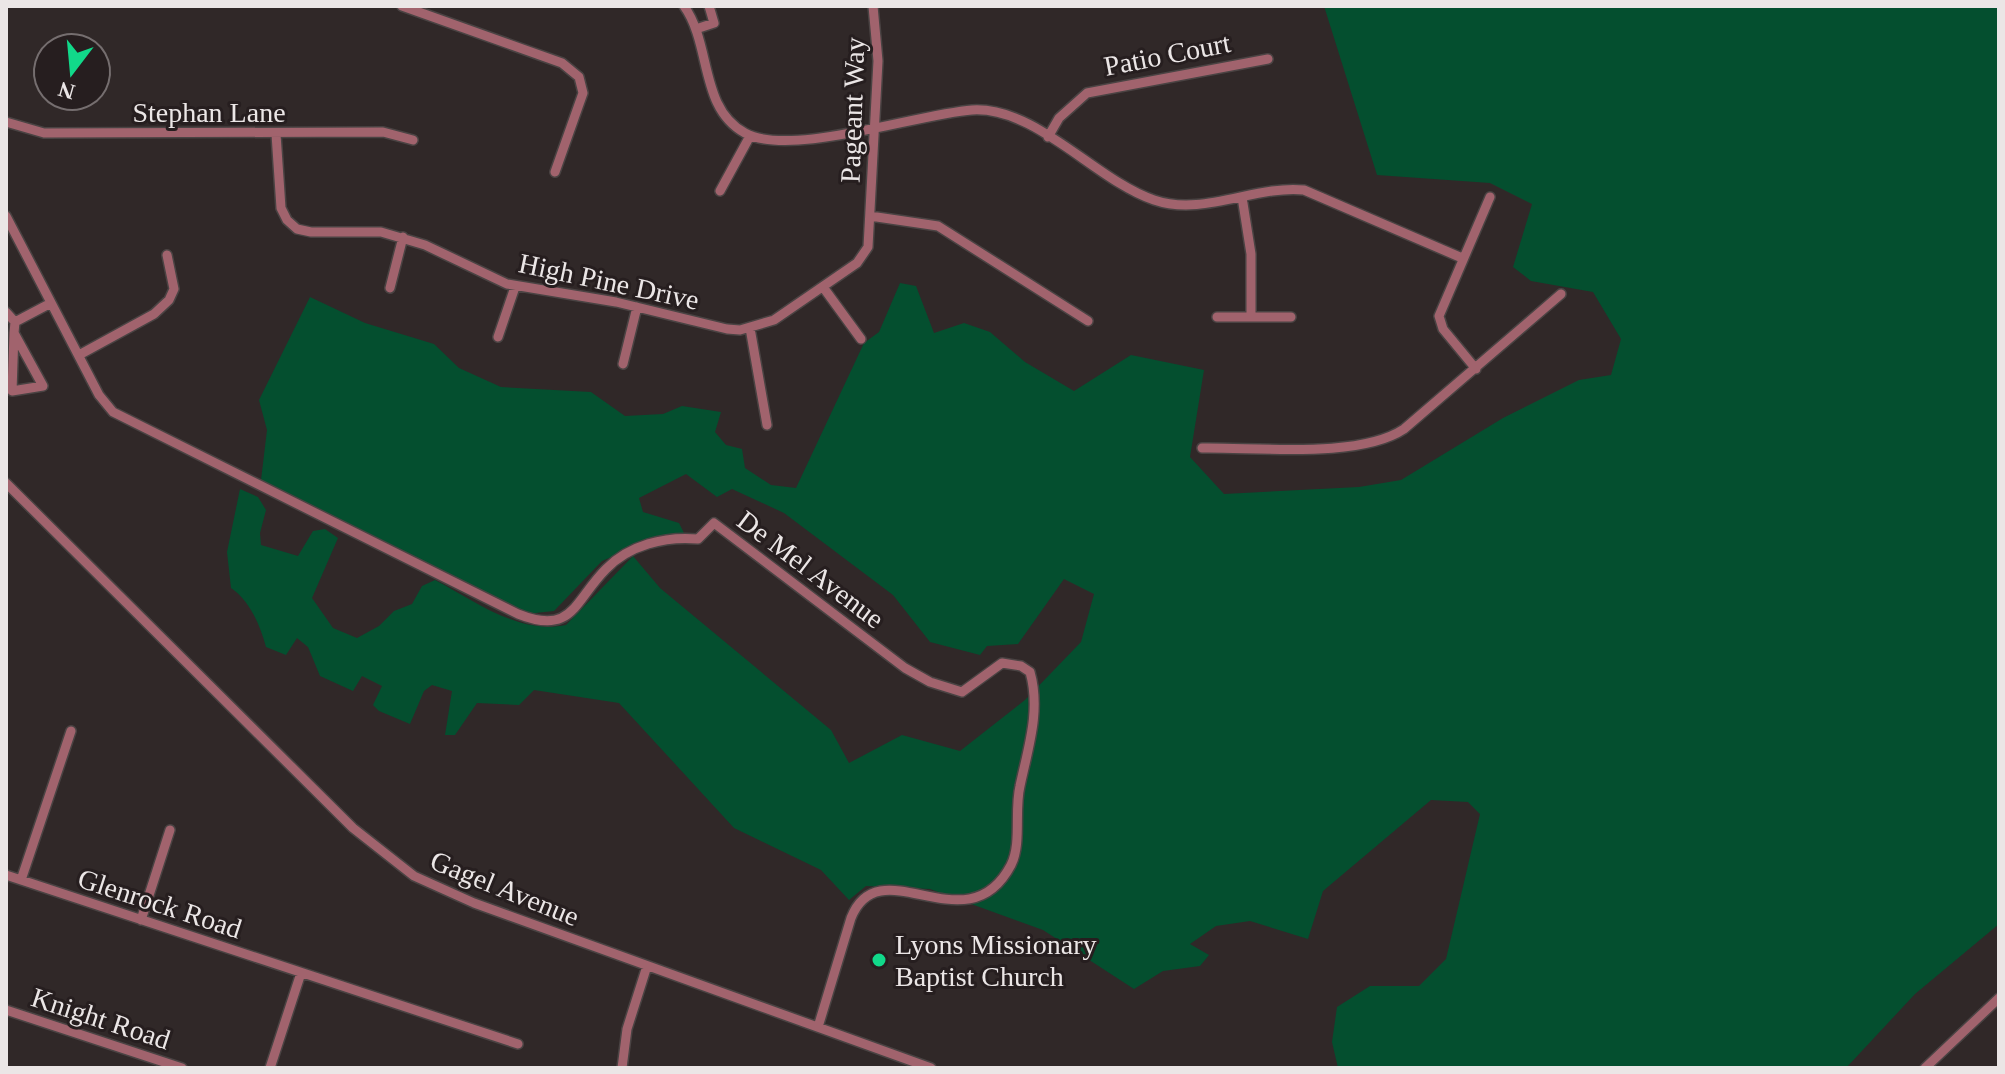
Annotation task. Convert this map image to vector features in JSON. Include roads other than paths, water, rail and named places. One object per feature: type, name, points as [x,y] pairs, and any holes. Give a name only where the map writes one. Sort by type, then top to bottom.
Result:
[{"type":"street","points":[[402,6],[562,63],[575,72],[583,93],[555,172]]},
{"type":"street","points":[[684,6],[696,29],[720,109],[732,124],[750,136],[780,143],[972,110],[992,110],[1010,115],[1126,187],[1154,200],[1183,205],[1295,189],[1314,193],[1462,258]]},
{"type":"street","points":[[696,29],[714,23],[709,6]]},
{"type":"street","name":"Pageant Way","points":[[870,216],[878,39],[873,6]]},
{"type":"street","name":"Patio Court","points":[[1048,137],[1059,118],[1087,93],[1268,59]]},
{"type":"street","name":"Stephan Lane","points":[[6,122],[44,133],[383,132],[413,140]]},
{"type":"street","name":"High Pine Drive","points":[[276,134],[281,208],[292,225],[311,232],[381,232],[403,237],[515,287],[637,307],[727,329],[750,328],[774,320],[864,255],[870,216]]},
{"type":"street","points":[[720,191],[750,136]]},
{"type":"street","points":[[1242,197],[1251,254],[1251,317]]},
{"type":"street","points":[[1476,369],[1443,329],[1439,316],[1490,197]]},
{"type":"street","name":"De Mel Avenue","points":[[6,216],[102,400],[127,421],[532,619],[553,621],[567,617],[605,569],[635,549],[660,541],[698,539],[714,523],[905,668],[930,682],[962,692],[1002,663],[1021,666],[1030,672],[1036,697],[1032,735],[1015,808],[1016,852],[1011,865],[1001,879],[984,892],[954,902],[891,889],[869,892],[857,903],[851,918],[818,1027]]},
{"type":"street","points":[[870,216],[938,226],[1088,321]]},
{"type":"street","points":[[390,288],[403,237]]},
{"type":"street","points":[[79,355],[164,306],[174,289],[167,255]]},
{"type":"street","points":[[498,337],[515,287]]},
{"type":"street","points":[[823,287],[861,339]]},
{"type":"street","points":[[1202,448],[1355,447],[1376,443],[1404,429],[1561,294]]},
{"type":"street","points":[[15,322],[51,303]]},
{"type":"street","points":[[623,364],[637,307]]},
{"type":"street","points":[[6,312],[15,322],[14,333],[12,391],[43,386],[14,333]]},
{"type":"street","points":[[1217,317],[1291,317]]},
{"type":"street","points":[[750,328],[767,425]]},
{"type":"street","name":"Gagel Avenue","points":[[6,483],[307,783],[393,861],[445,892],[931,1068]]},
{"type":"street","points":[[21,880],[71,731]]},
{"type":"street","points":[[141,920],[170,830]]},
{"type":"street","name":"Glenrock Road","points":[[6,875],[518,1044]]},
{"type":"street","points":[[622,1068],[627,1029],[647,966]]},
{"type":"street","points":[[270,1068],[301,973]]},
{"type":"street","points":[[1925,1068],[1999,998]]},
{"type":"street","name":"Knight Road","points":[[6,1010],[182,1068]]},
{"type":"place","name":"Lyons Missionary Baptist Church","points":[[879,960]]}]
